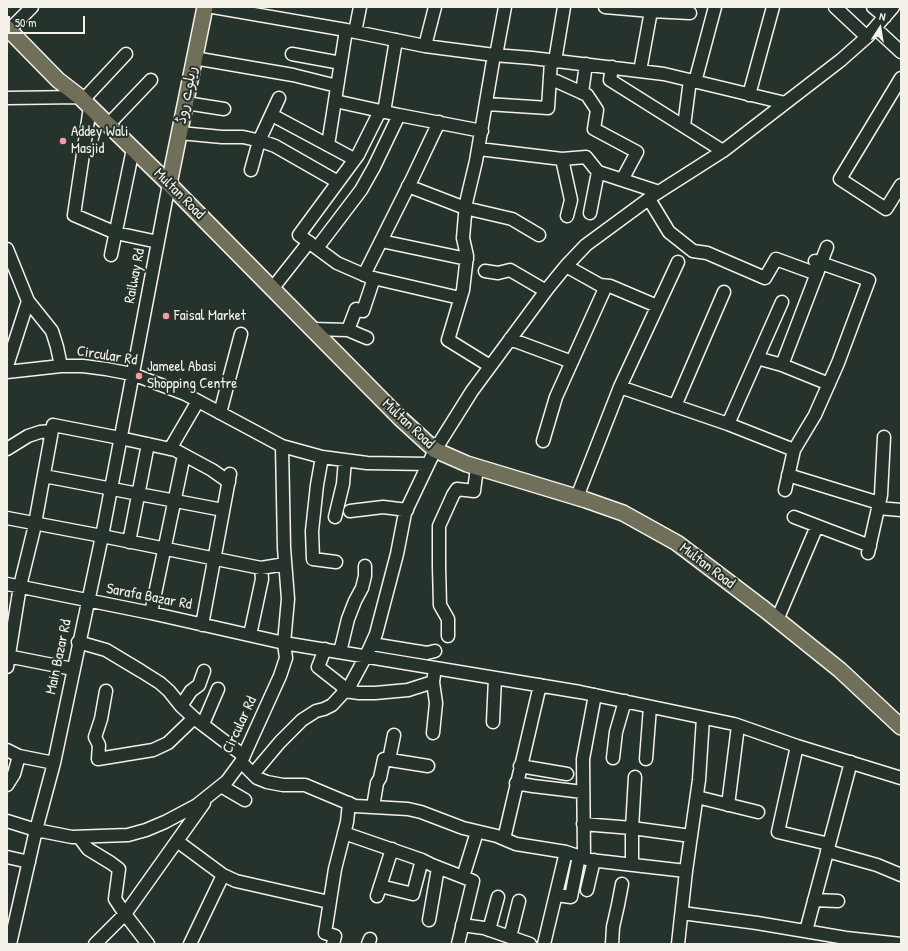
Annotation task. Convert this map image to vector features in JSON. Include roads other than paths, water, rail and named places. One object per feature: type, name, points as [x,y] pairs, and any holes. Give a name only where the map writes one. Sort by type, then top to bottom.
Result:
[{"type":"main road","name":"ریلوے روڈ","points":[[170,184],[205,7]]},
{"type":"main road","name":"Multan Road","points":[[8,29],[58,80],[84,101],[170,184],[400,418],[435,450],[467,464],[577,497],[623,513],[677,543],[840,670],[901,727]]},
{"type":"street","points":[[8,29],[32,7]]},
{"type":"street","points":[[213,7],[351,31],[425,46],[664,74],[785,103]]},
{"type":"street","points":[[328,145],[341,63],[360,7]]},
{"type":"street","points":[[425,46],[435,7]]},
{"type":"street","points":[[490,366],[448,340],[455,321],[463,290],[467,259],[463,238],[465,208],[479,149],[494,55],[497,50],[505,7]]},
{"type":"street","points":[[487,104],[548,108],[553,61],[564,7]]},
{"type":"street","points":[[605,7],[690,13]]},
{"type":"street","points":[[684,126],[693,81],[715,7]]},
{"type":"street","points":[[749,95],[773,7]]},
{"type":"street","points":[[835,7],[901,52]]},
{"type":"street","points":[[873,7],[885,17]]},
{"type":"street","points":[[253,774],[280,742],[302,720],[316,711],[332,705],[346,691],[366,656],[376,634],[407,510],[435,450],[472,391],[566,266],[586,245],[654,196],[723,151],[841,60],[871,32],[893,7]]},
{"type":"street","points":[[640,71],[651,11]]},
{"type":"street","points":[[396,40],[382,111],[354,159],[299,235],[337,263],[369,277],[460,298]]},
{"type":"street","points":[[126,54],[84,101],[74,215],[116,233],[158,242]]},
{"type":"street","points":[[292,54],[341,63]]},
{"type":"street","points":[[194,58],[293,75],[337,86]]},
{"type":"street","points":[[582,93],[586,64]]},
{"type":"street","points":[[612,67],[610,80],[723,151]]},
{"type":"street","points":[[901,78],[840,179],[886,209],[901,184]]},
{"type":"street","points":[[108,125],[151,80]]},
{"type":"street","points":[[550,81],[556,81],[587,95],[597,110],[594,130],[637,152],[622,180]]},
{"type":"street","points":[[7,98],[84,101]]},
{"type":"street","points":[[251,170],[259,141],[272,115],[278,98]]},
{"type":"street","points":[[335,101],[482,131]]},
{"type":"street","points":[[186,103],[224,109]]},
{"type":"street","points":[[272,115],[354,159]]},
{"type":"street","points":[[272,289],[361,190],[374,167],[399,115]]},
{"type":"street","points":[[348,330],[356,309],[363,311],[369,277],[381,241],[439,122]]},
{"type":"street","points":[[180,133],[222,137],[243,136],[275,146],[338,182]]},
{"type":"street","points":[[111,255],[134,149]]},
{"type":"street","points":[[479,149],[562,159],[586,157],[598,172],[622,180],[654,196],[669,232],[693,251],[707,253],[765,278],[776,259],[817,274]]},
{"type":"street","points":[[562,159],[571,200],[567,216]]},
{"type":"street","points":[[590,213],[598,172]]},
{"type":"street","name":"Railway Rd","points":[[132,374],[170,184]]},
{"type":"street","points":[[408,186],[465,208],[512,219],[539,235]]},
{"type":"street","points":[[381,241],[467,259]]},
{"type":"street","points":[[782,365],[817,274],[818,262],[827,247]]},
{"type":"street","points":[[7,249],[28,301],[52,330],[62,366]]},
{"type":"street","points":[[577,497],[620,387],[678,262]]},
{"type":"street","points":[[785,490],[794,450],[815,415],[829,384],[869,280],[818,262]]},
{"type":"street","points":[[566,266],[600,285],[657,306]]},
{"type":"street","points":[[485,271],[498,273],[510,270],[546,291]]},
{"type":"street","points":[[543,441],[556,397],[606,286]]},
{"type":"street","points":[[675,406],[724,292]]},
{"type":"street","points":[[7,366],[28,301]]},
{"type":"street","points":[[728,424],[782,302]]},
{"type":"street","points":[[312,329],[348,330],[367,338]]},
{"type":"street","points":[[220,413],[241,334]]},
{"type":"street","points":[[510,339],[572,362]]},
{"type":"street","points":[[757,358],[782,365],[829,384]]},
{"type":"street","name":"Circular Rd","points":[[7,372],[62,366],[83,366],[132,374],[185,394],[282,446],[322,457],[367,463],[428,464]]},
{"type":"street","name":"Main Bazar Rd","points":[[10,944],[12,911],[29,862],[54,763],[78,642],[102,536],[132,374]]},
{"type":"street","points":[[620,387],[728,424],[794,450]]},
{"type":"street","points":[[170,449],[198,401]]},
{"type":"street","points":[[73,669],[8,659],[20,586],[35,523],[53,425],[170,449],[229,477],[202,624]]},
{"type":"street","points":[[7,449],[28,436],[40,432],[52,431]]},
{"type":"street","points":[[794,517],[869,550],[881,495],[884,437]]},
{"type":"street","points":[[129,542],[148,444]]},
{"type":"street","name":"Circular Rd","points":[[7,821],[36,830],[72,837],[128,835],[146,830],[191,808],[227,781],[242,759],[280,676],[286,658],[284,643],[288,599],[283,524],[282,446]]},
{"type":"street","points":[[151,613],[184,455]]},
{"type":"street","points":[[322,457],[317,485],[312,531],[313,559],[336,562]]},
{"type":"street","points":[[335,517],[343,484],[345,460]]},
{"type":"street","points":[[448,636],[448,619],[440,605],[439,526],[452,495],[457,489],[474,491],[477,467]]},
{"type":"street","points":[[788,475],[878,505],[901,510]]},
{"type":"street","points":[[44,476],[223,510]]},
{"type":"street","points":[[350,511],[383,507],[407,510]]},
{"type":"street","points":[[7,518],[261,568],[285,564]]},
{"type":"street","points":[[777,620],[817,526]]},
{"type":"street","points":[[340,652],[348,619],[362,588],[365,576],[365,566]]},
{"type":"street","points":[[250,635],[262,579],[261,568]]},
{"type":"street","name":"Sarafa Bazar Rd","points":[[7,584],[151,613],[284,643],[540,685],[703,718],[738,726],[901,778]]},
{"type":"street","points":[[78,642],[106,650],[160,683],[169,691],[181,706],[242,759],[257,778],[267,782],[283,785],[305,785],[355,806],[408,809],[421,812],[463,828],[504,839],[516,844],[542,847],[585,858],[615,863],[686,871]]},
{"type":"street","points":[[372,644],[427,653],[435,651]]},
{"type":"street","points":[[325,649],[318,666],[346,691],[375,693],[408,690],[433,682]]},
{"type":"street","points":[[433,733],[436,703],[433,682],[436,668]]},
{"type":"street","points":[[181,706],[191,691],[199,684],[204,671]]},
{"type":"street","points":[[493,722],[495,678]]},
{"type":"street","points":[[504,839],[540,685]]},
{"type":"street","points":[[106,691],[101,719],[95,737],[99,745],[98,759],[153,750],[168,742],[199,721],[218,689]]},
{"type":"street","points":[[587,890],[583,824],[583,759],[595,695]]},
{"type":"street","points":[[613,758],[616,732],[624,701]]},
{"type":"street","points":[[646,759],[650,707]]},
{"type":"street","points":[[678,944],[686,871],[699,780],[703,718]]},
{"type":"street","points":[[728,805],[738,726]]},
{"type":"street","points":[[389,760],[394,735]]},
{"type":"street","points":[[797,746],[778,832],[877,865],[901,875]]},
{"type":"street","points":[[7,750],[19,756],[54,763]]},
{"type":"street","points":[[7,785],[14,774],[19,756]]},
{"type":"street","points":[[373,807],[377,783],[380,778],[384,759],[428,766]]},
{"type":"street","points":[[806,931],[851,762]]},
{"type":"street","points":[[520,766],[567,774]]},
{"type":"street","points":[[632,864],[632,828],[635,776]]},
{"type":"street","points":[[516,783],[583,792]]},
{"type":"street","points":[[221,786],[245,800]]},
{"type":"street","points":[[95,944],[125,914],[210,795]]},
{"type":"street","points":[[697,798],[758,812]]},
{"type":"street","points":[[333,944],[335,936],[325,933],[335,869],[344,833],[349,803]]},
{"type":"street","points":[[583,824],[632,828],[691,836]]},
{"type":"street","points":[[463,876],[477,832]]},
{"type":"street","points":[[344,833],[392,848],[473,881],[458,944]]},
{"type":"street","points":[[79,837],[88,849],[112,863],[119,869],[115,899],[144,943]]},
{"type":"street","points":[[177,841],[223,875],[236,881],[329,902]]},
{"type":"street","points":[[392,848],[379,891],[413,894],[422,860]]},
{"type":"street","points":[[544,944],[566,852]]},
{"type":"street","points":[[7,857],[29,862]]},
{"type":"street","points":[[556,895],[571,897],[585,858]]},
{"type":"street","points":[[429,920],[438,868]]},
{"type":"street","points":[[190,944],[223,875]]},
{"type":"street","points":[[612,944],[613,927],[622,884]]},
{"type":"street","points":[[489,930],[498,897]]},
{"type":"street","points":[[814,900],[838,901]]},
{"type":"street","points":[[510,938],[519,901]]},
{"type":"street","points":[[682,913],[806,931],[866,942],[901,944]]},
{"type":"street","points":[[462,925],[489,930],[530,944]]},
{"type":"place","name":"Addey Wali Masjid","points":[[63,141]]},
{"type":"place","name":"Faisal Market","points":[[166,316]]},
{"type":"place","name":"Jameel Abasi Shopping Centre","points":[[139,376]]}]
